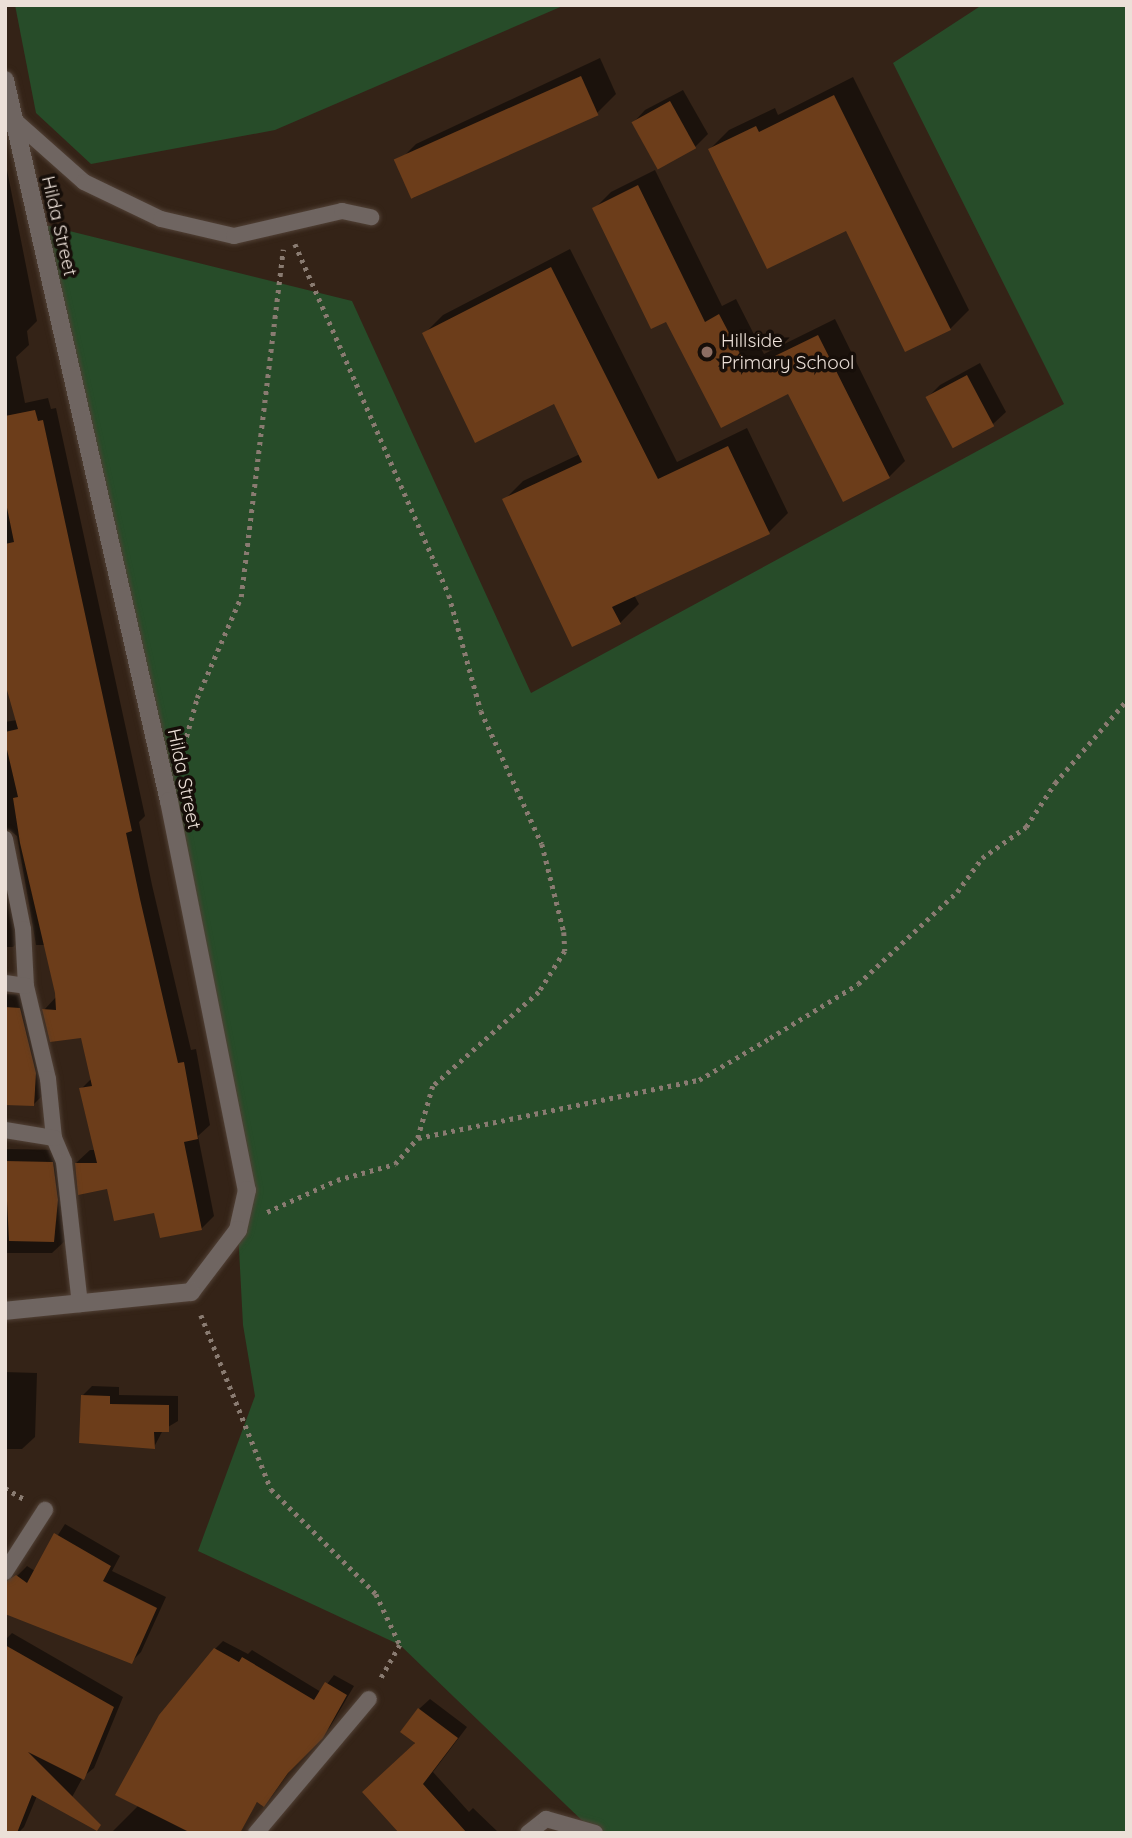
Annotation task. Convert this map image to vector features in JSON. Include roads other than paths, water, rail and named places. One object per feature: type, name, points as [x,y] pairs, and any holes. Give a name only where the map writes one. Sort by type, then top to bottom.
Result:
[{"type":"street","name":"Hilda Street","points":[[5,80],[171,814],[247,1189],[238,1230],[191,1292],[80,1304]]},
{"type":"street","points":[[5,1311],[80,1304]]},
{"type":"lane","points":[[13,119],[84,182],[161,219],[234,236],[342,211],[371,217]]},
{"type":"lane","points":[[5,839],[23,929],[26,986],[48,1079],[54,1138],[64,1162],[80,1304]]},
{"type":"lane","points":[[5,984],[26,986]]},
{"type":"lane","points":[[5,1130],[54,1138]]},
{"type":"lane","points":[[5,1572],[45,1510]]},
{"type":"lane","points":[[256,1833],[369,1699]]},
{"type":"lane","points":[[527,1833],[547,1819],[595,1833]]},
{"type":"place","name":"Hillside Primary School","points":[[707,352]]}]
